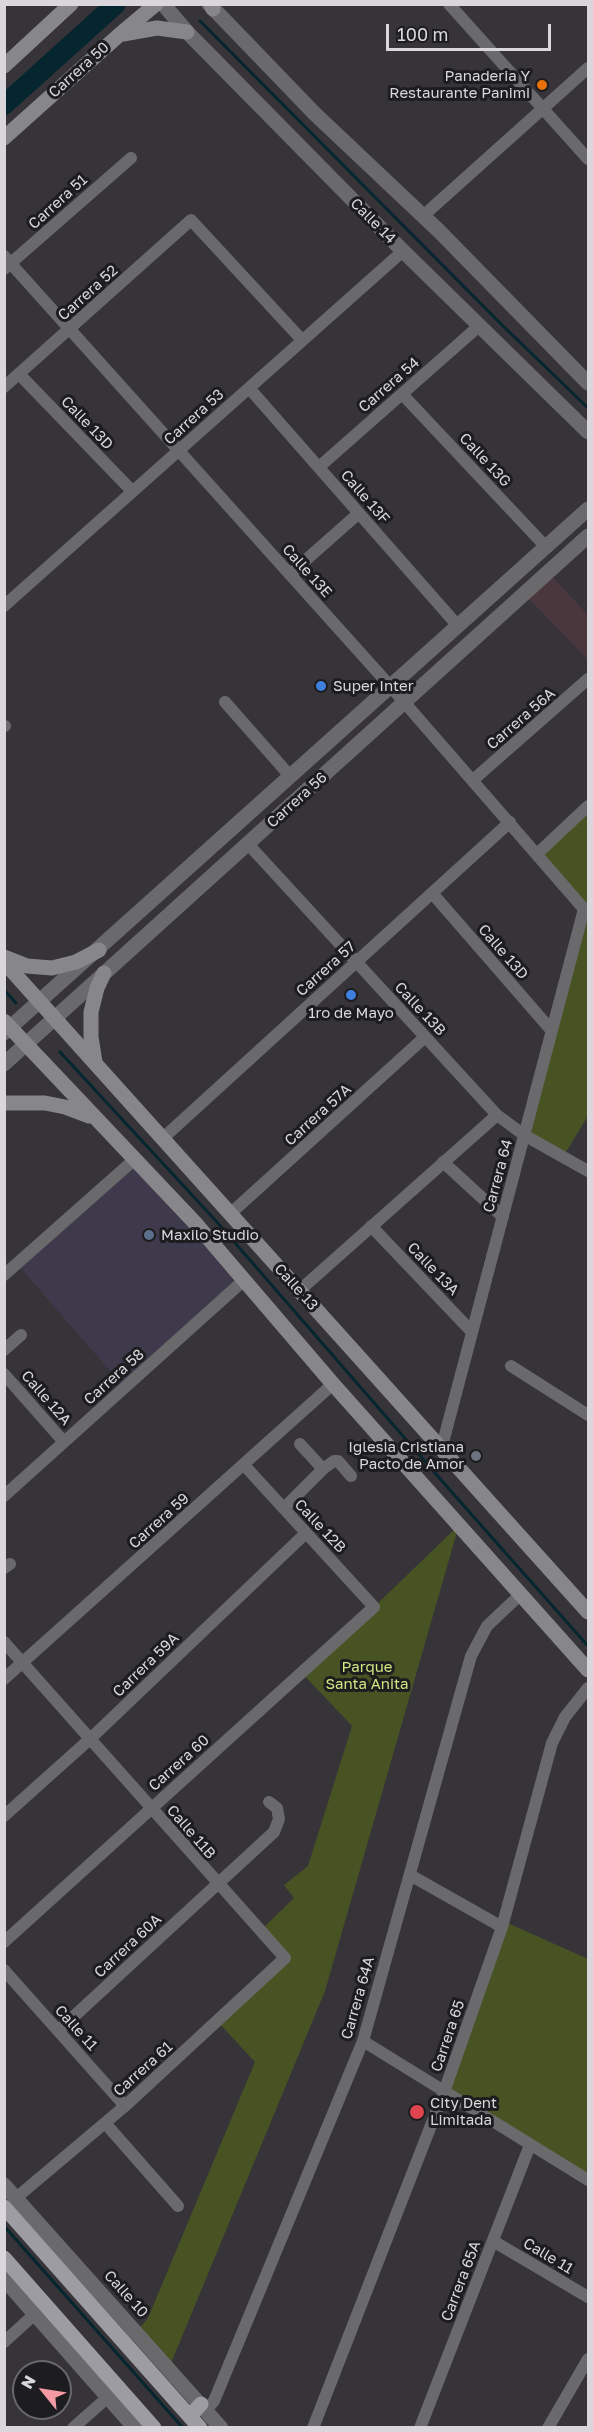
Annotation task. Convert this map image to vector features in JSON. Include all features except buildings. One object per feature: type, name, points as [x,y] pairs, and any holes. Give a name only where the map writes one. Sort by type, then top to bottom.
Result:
[{"type":"main road","points":[[4,66],[71,4]]},
{"type":"main road","name":"Carrera 50","points":[[4,138],[156,4]]},
{"type":"main road","points":[[118,36],[137,30],[157,28],[188,32]]},
{"type":"main road","points":[[4,957],[27,966],[52,968],[76,962],[99,950]]},
{"type":"main road","name":"Calle 13","points":[[4,962],[588,1612]]},
{"type":"main road","points":[[95,1062],[91,1037],[91,1012],[97,988],[104,973]]},
{"type":"main road","points":[[7,1028],[26,1044],[197,1226],[333,1384],[588,1670]]},
{"type":"main road","points":[[4,1103],[35,1102],[55,1105],[96,1119]]},
{"type":"main road","name":"Calle 10","points":[[10,2202],[195,2422]]},
{"type":"main road","points":[[6,2269],[131,2417],[154,2427]]},
{"type":"main road","points":[[195,2422],[204,2407]]},
{"type":"street","name":"Calle 14","points":[[163,4],[403,251],[588,432]]},
{"type":"street","points":[[449,4],[588,159]]},
{"type":"street","points":[[211,6],[315,114],[423,216],[588,383]]},
{"type":"street","points":[[423,216],[588,68]]},
{"type":"street","name":"Carrera 51","points":[[7,262],[131,158]]},
{"type":"street","name":"Carrera 52","points":[[4,387],[191,220],[302,340]]},
{"type":"street","name":"Carrera 53","points":[[4,606],[403,251]]},
{"type":"street","name":"Calle 13E","points":[[7,262],[70,329],[391,687],[584,909]]},
{"type":"street","name":"Carrera 54","points":[[319,467],[480,326]]},
{"type":"street","name":"Calle 13D","points":[[20,375],[132,492]]},
{"type":"street","name":"Calle 13F","points":[[249,388],[458,626]]},
{"type":"street","name":"Calle 13G","points":[[402,394],[546,547]]},
{"type":"street","name":"Carrera 56","points":[[7,1028],[41,1003],[588,509]]},
{"type":"street","points":[[290,574],[359,513]]},
{"type":"street","name":"Carrera 56","points":[[4,1064],[588,536]]},
{"type":"street","name":"Carrera 56A","points":[[473,780],[588,679]]},
{"type":"street","points":[[225,702],[291,777]]},
{"type":"street","points":[[537,854],[588,806]]},
{"type":"street","name":"Carrera 57","points":[[162,1139],[510,822]]},
{"type":"street","name":"Calle 13B","points":[[248,844],[497,1115],[524,1135],[588,1171]]},
{"type":"street","name":"Calle 13D","points":[[432,893],[552,1031]]},
{"type":"street","name":"Carrera 64","points":[[441,1450],[584,909]]},
{"type":"street","name":"Carrera 57A","points":[[230,1214],[426,1037]]},
{"type":"street","points":[[300,1290],[497,1115]]},
{"type":"street","points":[[4,1275],[135,1160]]},
{"type":"street","points":[[443,1162],[503,1217]]},
{"type":"street","name":"Calle 13A","points":[[371,1226],[472,1332]]},
{"type":"street","name":"Carrera 58","points":[[4,1496],[243,1281]]},
{"type":"street","points":[[4,1350],[21,1335]]},
{"type":"street","points":[[511,1366],[588,1415]]},
{"type":"street","name":"Calle 12A","points":[[4,1374],[64,1442]]},
{"type":"street","name":"Carrera 59","points":[[4,1679],[333,1384]]},
{"type":"street","points":[[300,1444],[323,1469]]},
{"type":"street","points":[[284,1508],[334,1461],[338,1461],[351,1476]]},
{"type":"street","name":"Calle 12B","points":[[244,1465],[374,1607]]},
{"type":"street","name":"Carrera 59A","points":[[4,1816],[90,1739],[306,1533]]},
{"type":"street","name":"Carrera 64A","points":[[204,2407],[214,2401],[363,2041],[380,1972],[410,1875],[471,1656],[487,1626],[520,1594]]},
{"type":"street","name":"Carrera 60","points":[[4,1942],[374,1607]]},
{"type":"street","name":"Calle 11B","points":[[4,1642],[285,1958]]},
{"type":"street","name":"Carrera 65","points":[[313,2427],[444,2092],[502,1927],[552,1743],[565,1717],[588,1688]]},
{"type":"street","name":"Carrera 60A","points":[[58,2031],[274,1832],[279,1819],[277,1808],[269,1802]]},
{"type":"street","points":[[410,1875],[502,1927]]},
{"type":"street","name":"Carrera 61","points":[[10,2202],[125,2106],[285,1958]]},
{"type":"street","name":"Calle 11","points":[[4,1970],[125,2106]]},
{"type":"street","points":[[363,2041],[588,2180]]},
{"type":"street","points":[[105,2123],[178,2206]]},
{"type":"street","name":"Carrera 65A","points":[[420,2427],[530,2145]]},
{"type":"street","name":"Calle 10","points":[[4,2185],[10,2202],[221,2427]]},
{"type":"street","name":"Calle 11","points":[[493,2241],[588,2297]]},
{"type":"street","points":[[6,2269],[36,2313],[108,2397],[131,2417]]},
{"type":"street","points":[[4,2342],[36,2313]]},
{"type":"street","points":[[548,2427],[588,2359]]},
{"type":"street","points":[[73,2427],[108,2397]]},
{"type":"shaded area","points":[[548,572],[588,615],[588,660],[524,594]]},
{"type":"shaded area","points":[[135,1159],[243,1281],[125,1388],[17,1264]]},
{"type":"green space","points":[[588,806],[588,1116],[563,1157],[524,1135],[584,909],[537,854]]},
{"type":"green space","name":"Parque Santa Anita","points":[[459,1525],[325,1991],[169,2368],[136,2332],[148,2318],[255,2062],[217,2021],[285,1958],[260,1931],[294,1898],[284,1885],[308,1866],[352,1726],[301,1672],[374,1607]]},
{"type":"green space","points":[[503,1921],[588,1959],[588,2180],[444,2092]]},
{"type":"waterway","points":[[4,105],[116,4]]},
{"type":"waterway","points":[[200,21],[502,325],[588,408]]},
{"type":"waterway","points":[[4,990],[16,1003]]},
{"type":"waterway","points":[[60,1052],[216,1221],[588,1646]]},
{"type":"waterway","points":[[4,2226],[183,2428]]},
{"type":"place","name":"Panaderia Y Restaurante Panimi","points":[[542,85]]},
{"type":"place","name":"Super Inter","points":[[321,686]]},
{"type":"place","name":"1ro de Mayo","points":[[351,995]]},
{"type":"place","name":"Maxilo Studio","points":[[149,1235]]},
{"type":"place","name":"Iglesia Cristiana Pacto de Amor","points":[[476,1456]]},
{"type":"place","name":"City Dent Limitada","points":[[417,2112]]}]
